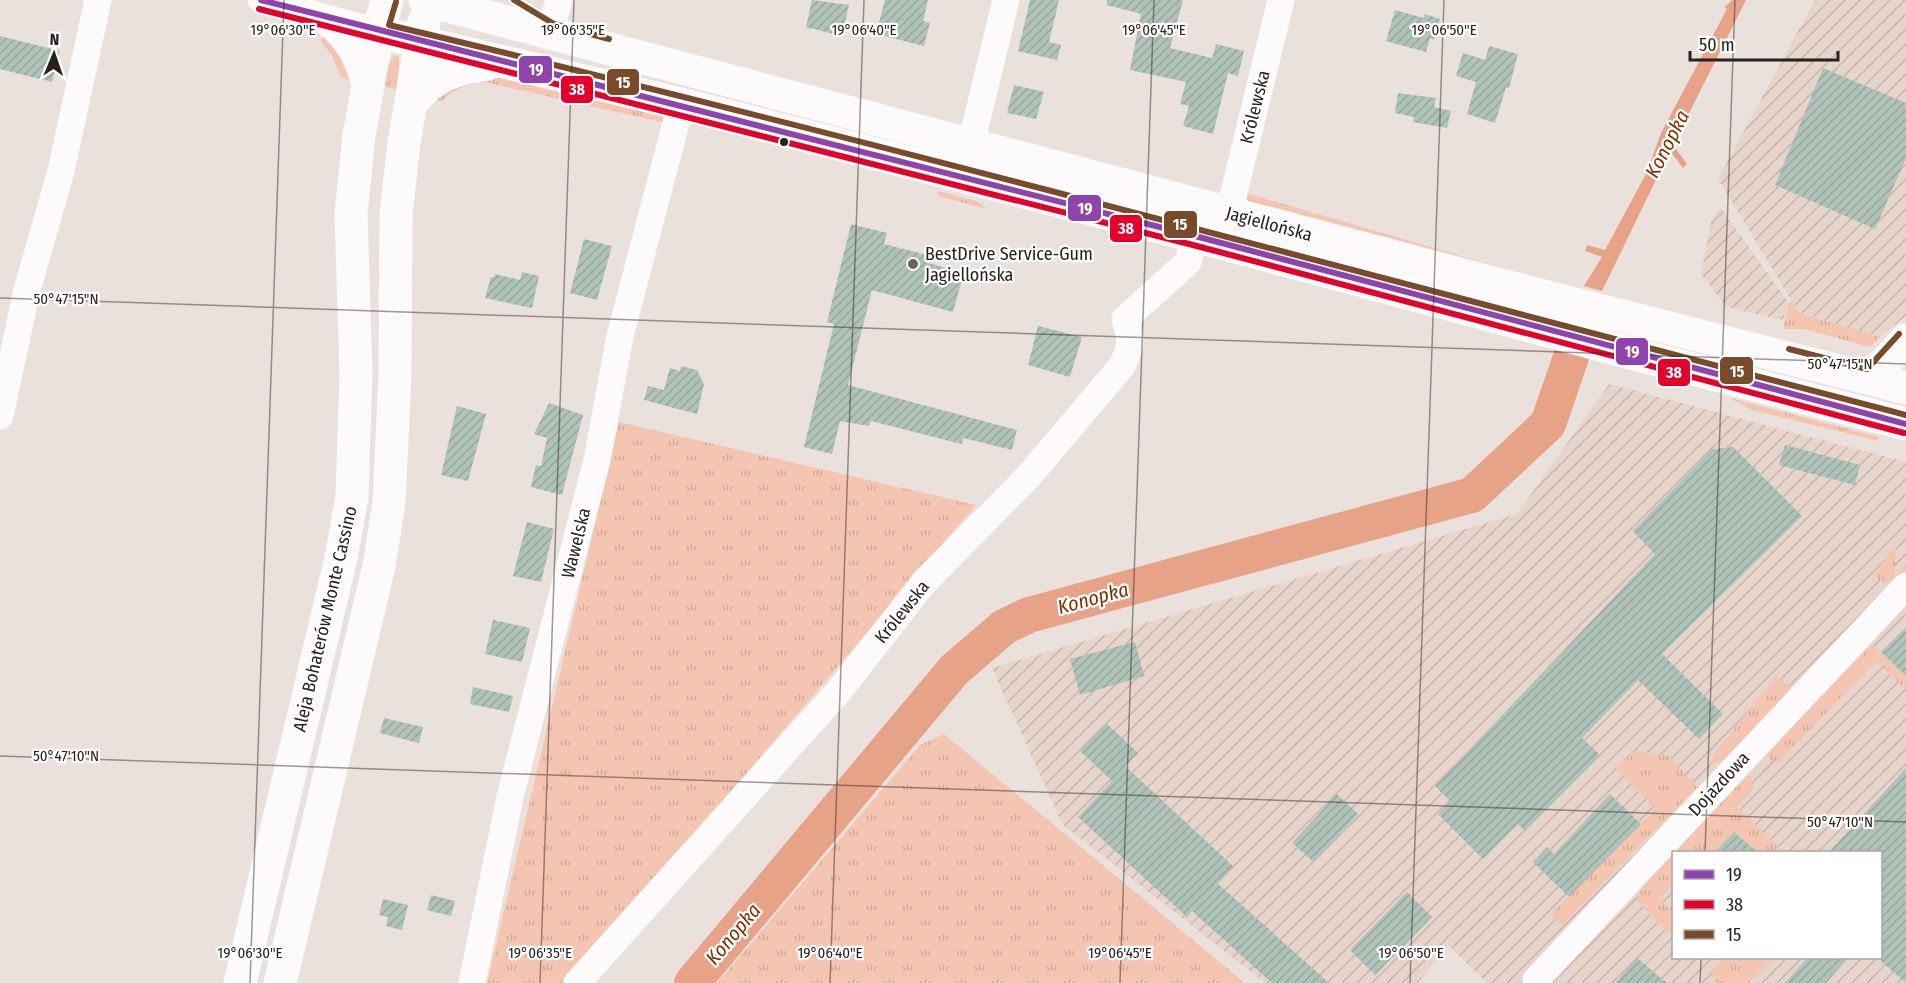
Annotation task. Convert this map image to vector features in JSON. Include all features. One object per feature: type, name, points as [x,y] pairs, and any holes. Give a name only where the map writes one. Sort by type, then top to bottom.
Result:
[{"type":"main road","name":"Aleja Bohaterów Monte Cassino","points":[[240,983],[341,558],[352,497],[356,373],[351,214],[359,135],[378,32],[387,0]]},
{"type":"main road","name":"Aleja Bohaterów Monte Cassino","points":[[280,983],[379,566],[386,523],[395,374],[396,214],[419,42],[428,0]]},
{"type":"main road","name":"Jagiellońska","points":[[428,0],[1547,297],[1906,388]]},
{"type":"main road","points":[[496,0],[550,32]]},
{"type":"main road","name":"Jagiellońska","points":[[378,32],[681,104],[1906,423]]},
{"type":"main road","points":[[411,104],[421,90],[444,73],[464,67],[501,63]]},
{"type":"main road","points":[[1870,379],[1906,340]]},
{"type":"street","points":[[0,417],[27,290],[61,171],[98,0]]},
{"type":"street","name":"Jagiellońska","points":[[261,0],[378,32]]},
{"type":"street","points":[[550,32],[559,0]]},
{"type":"street","points":[[971,144],[1006,0]]},
{"type":"street","name":"Królewska","points":[[1229,213],[1281,0]]},
{"type":"street","points":[[316,15],[338,30],[352,49],[367,95]]},
{"type":"street","name":"Wawelska","points":[[472,983],[510,797],[597,460],[620,336],[681,104]]},
{"type":"street","name":"Królewska","points":[[577,983],[838,691],[925,581],[1027,478],[1121,367],[1130,352],[1132,340],[1125,319],[1188,262],[1195,236]]},
{"type":"street","name":"Dojazdowa","points":[[1539,983],[1536,980],[1906,586]]},
{"type":"shaded area","points":[[1815,0],[1906,0],[1906,316],[1880,337],[1799,313],[1718,179]]},
{"type":"shaded area","points":[[1721,208],[1789,303],[1783,320],[1726,307],[1701,274],[1712,217]]},
{"type":"shaded area","points":[[1609,384],[1906,462],[1906,983],[1487,983],[1448,945],[1418,983],[1265,983],[1062,824],[992,668],[1517,514]]},
{"type":"green space","points":[[324,33],[330,36],[353,82],[341,77],[331,54],[321,42]]},
{"type":"green space","points":[[394,56],[399,57],[398,90],[376,84]]},
{"type":"green space","points":[[478,72],[666,115],[665,123],[485,82],[462,87],[442,101],[433,100]]},
{"type":"green space","points":[[938,191],[977,201],[987,209],[938,196]]},
{"type":"green space","points":[[1246,193],[1523,274],[1249,206]]},
{"type":"green space","points":[[1792,301],[1799,313],[1880,337],[1870,347],[1804,329],[1783,329],[1789,303]]},
{"type":"green space","points":[[1730,398],[1879,437],[1878,441],[1752,410]]},
{"type":"green space","points":[[619,422],[976,505],[567,983],[487,983]]},
{"type":"green space","points":[[1893,547],[1896,549],[1894,578],[1906,563],[1906,574],[1884,584],[1874,575]]},
{"type":"green space","points":[[1872,645],[1906,676],[1906,690],[1876,661],[1779,762],[1770,760],[1767,754],[1770,749]]},
{"type":"green space","points":[[1776,676],[1793,691],[1722,761],[1710,764],[1715,753]]},
{"type":"green space","points":[[944,734],[1245,983],[717,983],[920,745]]},
{"type":"green space","points":[[1633,751],[1669,756],[1697,787],[1562,925],[1551,914],[1656,809],[1615,768]]},
{"type":"green space","points":[[1747,775],[1752,776],[1753,790],[1737,807],[1784,851],[1756,851],[1734,832],[1716,851],[1672,851],[1672,887],[1659,899],[1672,912],[1672,934],[1669,934],[1638,902],[1641,881]]},
{"type":"green space","points":[[1721,959],[1772,959],[1748,983],[1716,983],[1711,972]]},
{"type":"water","points":[[1732,0],[1746,0],[1673,145],[1687,164],[1683,168],[1670,151],[1602,291],[1584,286],[1602,257],[1585,251],[1587,245],[1605,250],[1647,172],[1661,133],[1727,9],[1724,8]]},
{"type":"building","points":[[812,0],[849,5],[842,36],[806,27]]},
{"type":"building","points":[[885,0],[928,0],[923,21],[930,23],[924,46],[876,34]]},
{"type":"building","points":[[1030,0],[1059,0],[1049,42],[1061,45],[1057,60],[1018,51]]},
{"type":"building","points":[[1107,0],[1183,0],[1170,48],[1212,58],[1216,44],[1244,51],[1238,76],[1228,73],[1213,134],[1183,126],[1189,106],[1180,104],[1186,82],[1130,70],[1141,14],[1107,5]]},
{"type":"building","points":[[1395,10],[1424,18],[1425,14],[1440,19],[1434,40],[1430,38],[1426,52],[1386,41]]},
{"type":"building","points":[[0,36],[60,51],[52,82],[0,69]]},
{"type":"building","points":[[1489,46],[1518,54],[1509,88],[1506,87],[1495,123],[1467,114],[1476,82],[1456,76],[1463,53],[1485,60]]},
{"type":"building","points":[[1823,68],[1906,103],[1906,158],[1875,229],[1775,185]]},
{"type":"building","points":[[1014,85],[1044,92],[1036,119],[1007,113]]},
{"type":"building","points":[[1398,93],[1436,98],[1434,107],[1451,111],[1447,128],[1413,122],[1414,117],[1395,113]]},
{"type":"building","points":[[851,224],[887,233],[884,244],[927,255],[925,262],[964,273],[953,312],[872,290],[848,385],[1017,430],[1012,450],[963,438],[962,444],[871,421],[869,426],[840,421],[832,454],[804,447],[834,324],[827,322]]},
{"type":"building","points":[[584,239],[612,246],[597,300],[570,293]]},
{"type":"building","points":[[522,272],[539,276],[532,308],[485,298],[491,277],[495,274],[520,280]]},
{"type":"building","points":[[1038,326],[1082,337],[1070,377],[1028,365]]},
{"type":"building","points":[[681,366],[697,370],[704,384],[697,414],[644,400],[648,386],[664,390],[670,368],[680,371]]},
{"type":"building","points":[[549,403],[583,415],[562,495],[531,487],[536,465],[541,466],[547,438],[534,434]]},
{"type":"building","points":[[457,406],[486,414],[468,481],[441,475]]},
{"type":"building","points":[[1785,445],[1860,465],[1855,485],[1779,465]]},
{"type":"building","points":[[1733,447],[1802,516],[1662,654],[1723,714],[1699,739],[1638,680],[1582,738],[1600,755],[1525,831],[1518,824],[1483,859],[1438,814],[1450,801],[1435,786],[1655,554],[1633,531],[1712,449]]},
{"type":"building","points":[[527,522],[554,529],[541,582],[513,576]]},
{"type":"building","points":[[493,620],[530,628],[522,662],[485,654]]},
{"type":"building","points":[[1906,627],[1906,676],[1881,652]]},
{"type":"building","points":[[1135,642],[1144,676],[1080,695],[1070,659]]},
{"type":"building","points":[[473,687],[513,696],[509,712],[470,704]]},
{"type":"building","points":[[384,718],[423,727],[419,743],[380,733]]},
{"type":"building","points":[[1106,723],[1138,753],[1125,766],[1233,866],[1217,883],[1329,983],[1272,983],[1192,911],[1187,917],[1078,817],[1112,781],[1079,750]]},
{"type":"building","points":[[1906,768],[1906,983],[1881,961],[1882,851],[1830,851]]},
{"type":"building","points":[[1337,794],[1358,814],[1314,862],[1292,843]]},
{"type":"building","points":[[1610,794],[1641,824],[1569,897],[1533,862],[1547,847],[1554,854]]},
{"type":"building","points":[[1734,832],[1756,851],[1716,851]]},
{"type":"building","points":[[1407,892],[1432,917],[1375,975],[1350,950]]},
{"type":"building","points":[[431,895],[455,901],[451,916],[427,910]]},
{"type":"building","points":[[383,899],[408,905],[402,930],[386,926],[388,917],[379,915]]},
{"type":"building","points":[[1637,958],[1667,983],[1615,983]]},
{"type":"building","points":[[1806,959],[1847,959],[1826,983],[1785,983]]},
{"type":"waterway","name":"Konopka","points":[[692,983],[954,670],[1004,627],[1029,615],[1472,495],[1548,424],[1571,357]]},
{"type":"transit line","name":"19","points":[[261,0],[1195,236],[1906,424]]},
{"type":"transit line","name":"15","points":[[514,0],[554,24],[609,39]]},
{"type":"transit line","name":"15","points":[[396,2],[389,25],[959,167],[1906,415]]},
{"type":"transit line","name":"38","points":[[259,9],[1193,245],[1904,433]]},
{"type":"transit line","name":"15","points":[[1789,349],[1867,369],[1899,334]]},
{"type":"place","name":"BestDrive Service-Gum Jagiellońska","points":[[913,264]]}]
